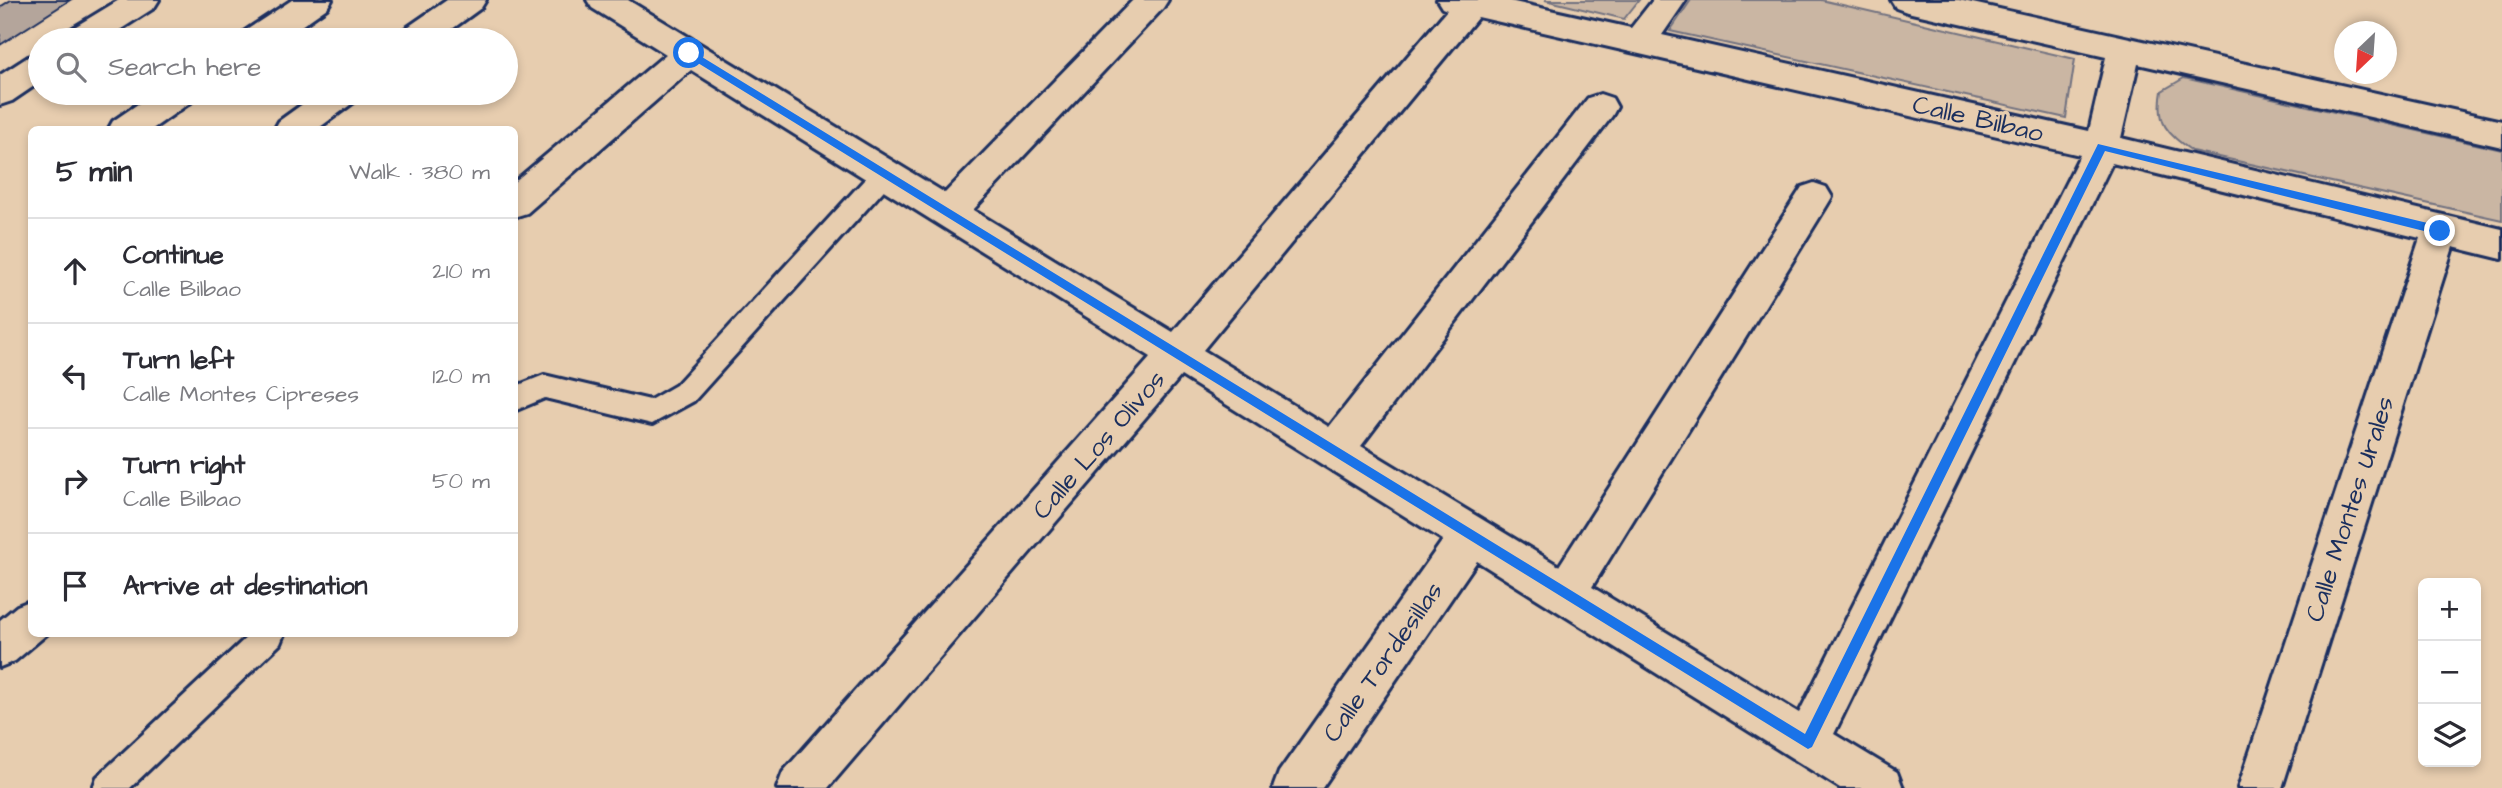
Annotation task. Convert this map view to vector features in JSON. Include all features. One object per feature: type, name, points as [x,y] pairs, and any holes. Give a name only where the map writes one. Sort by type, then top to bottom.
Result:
[{"type":"street","points":[[99,28],[143,0]]},
{"type":"street","points":[[275,28],[316,0]]},
{"type":"street","points":[[431,28],[470,0]]},
{"type":"street","points":[[603,0],[1881,788]]},
{"type":"street","points":[[948,213],[1152,0]]},
{"type":"street","points":[[1640,41],[1670,0]]},
{"type":"street","points":[[1906,0],[2502,134]]},
{"type":"street","name":"Calle Bilbao","points":[[1466,1],[2102,147],[2502,244]]},
{"type":"street","name":"Calle Los Olivos","points":[[799,788],[1177,354],[1466,1]]},
{"type":"street","points":[[1808,743],[2102,147],[2125,48]]},
{"type":"street","points":[[518,200],[689,53]]},
{"type":"street","points":[[0,92],[28,74]]},
{"type":"street","points":[[131,126],[161,105]]},
{"type":"street","points":[[297,126],[325,105]]},
{"type":"street","points":[[1334,451],[1600,107]]},
{"type":"street","points":[[1564,593],[1814,197]]},
{"type":"street","name":"Calle Montes Urales","points":[[2260,788],[2440,231]]},
{"type":"street","name":"Calle Tordesillas","points":[[1295,788],[1471,535]]},
{"type":"street","points":[[0,647],[28,623]]},
{"type":"lane","points":[[518,398],[544,386],[652,412],[685,393],[884,174]]},
{"type":"lane","points":[[108,788],[267,637]]},
{"type":"shaded area","points":[[1545,0],[1639,0],[1624,19]]},
{"type":"shaded area","points":[[1691,0],[1821,0],[2075,59],[2066,118],[1670,31]]},
{"type":"shaded area","points":[[2184,78],[2502,150],[2502,220],[2192,151],[2165,127],[2161,112],[2162,91]]},
{"type":"building","points":[[11,0],[70,0],[0,45],[0,7]]},
{"type":"route","points":[[689,53],[1808,743],[1831,690],[2102,147],[2440,231]]}]
